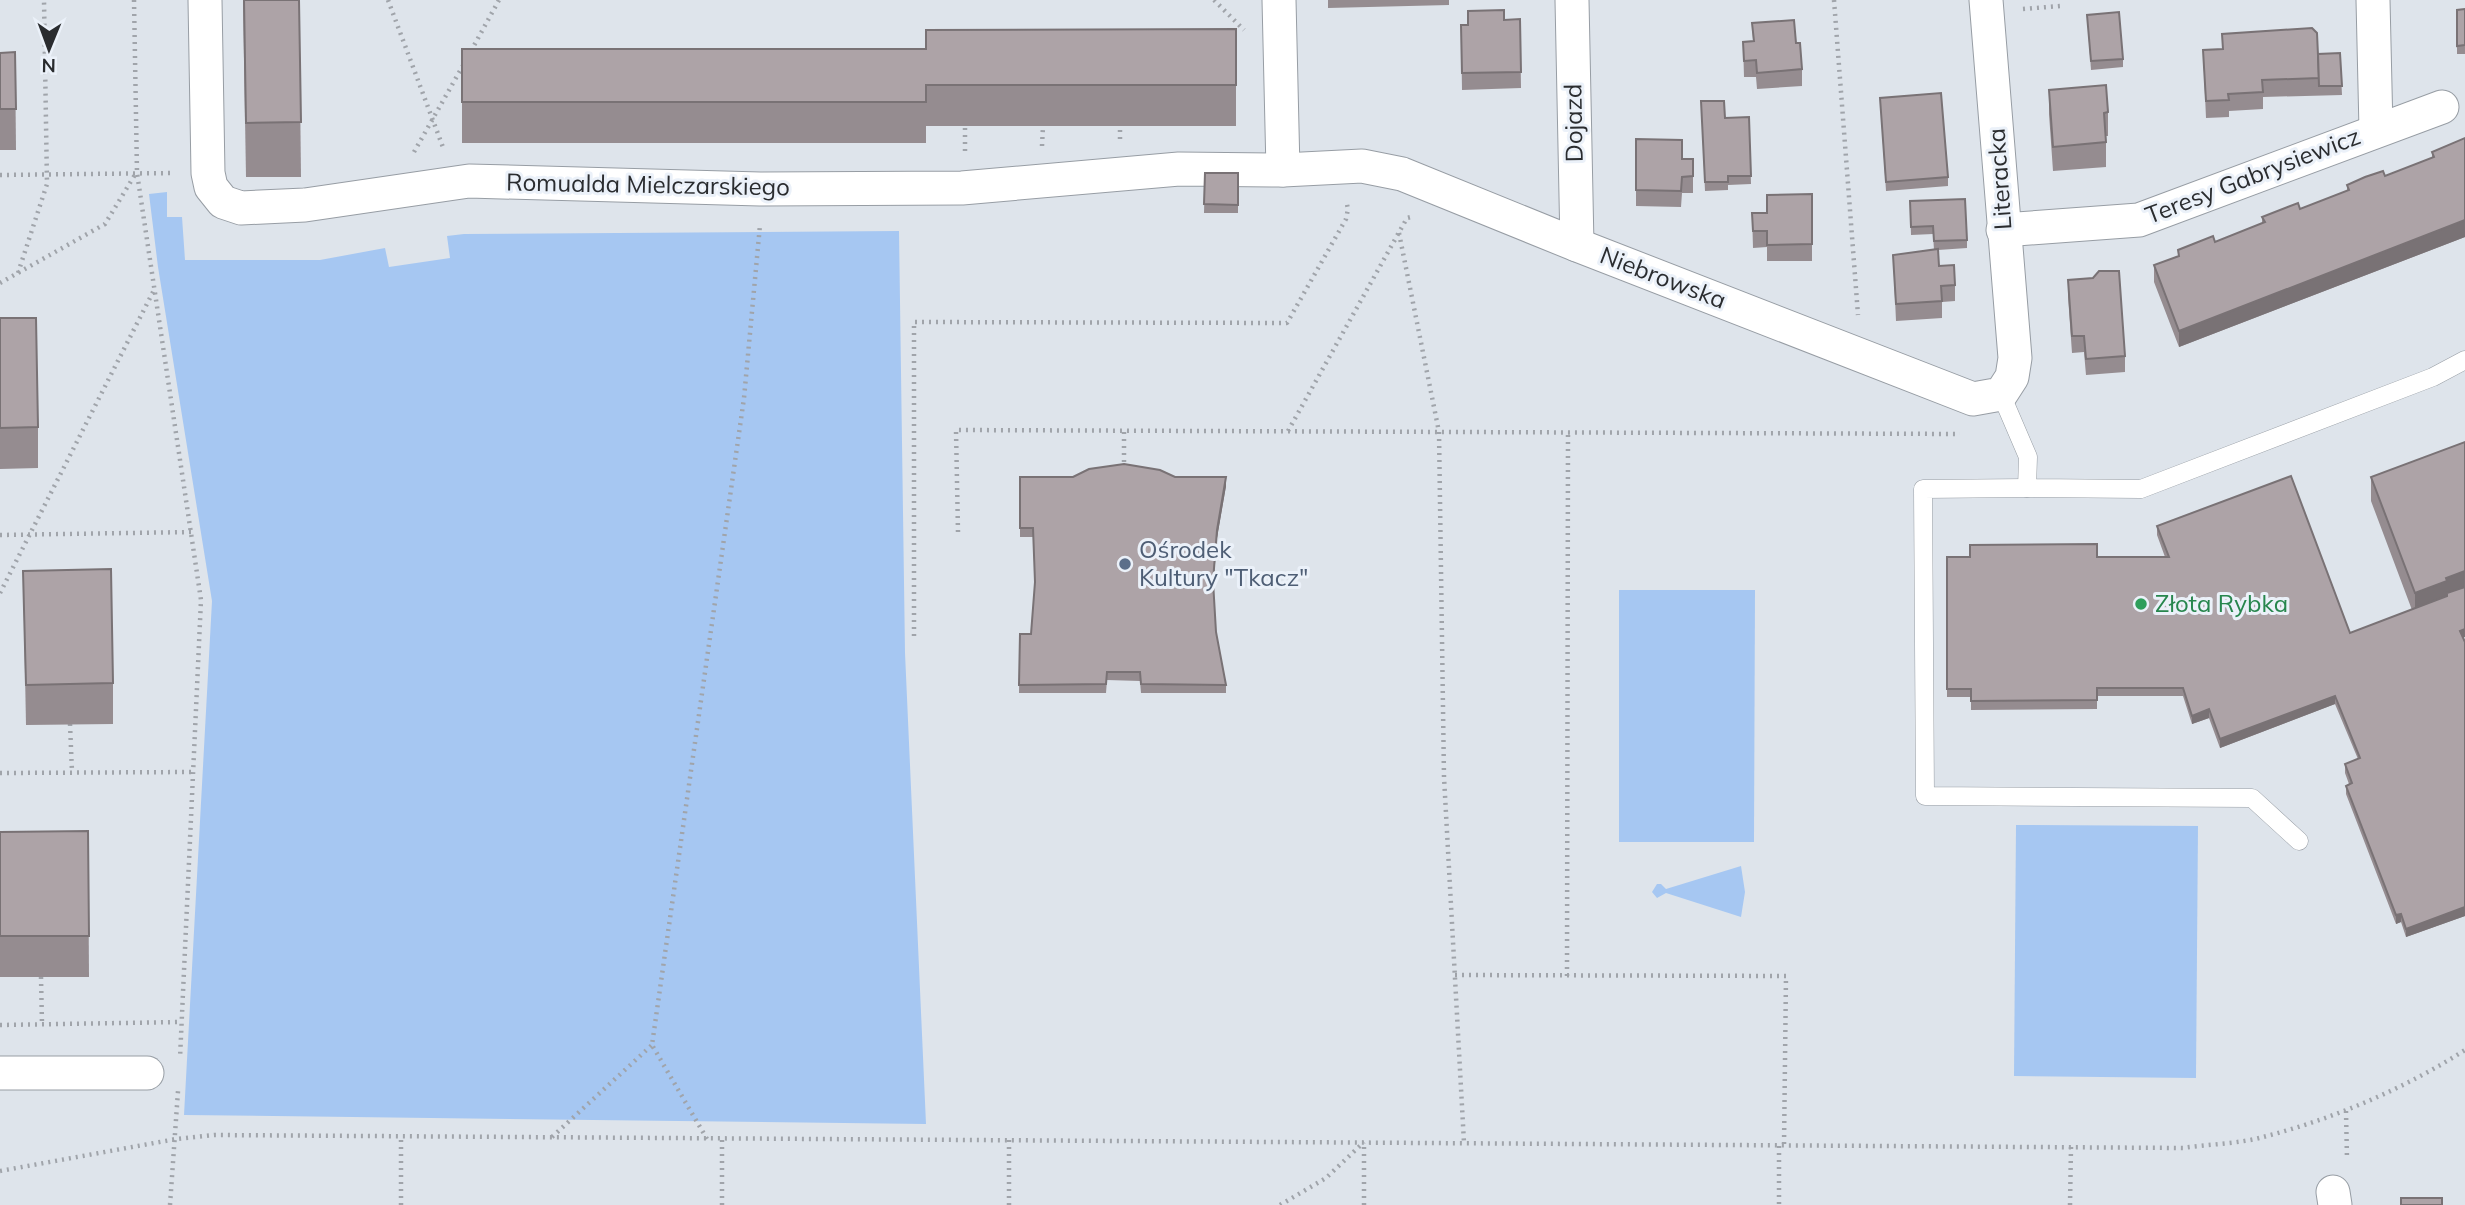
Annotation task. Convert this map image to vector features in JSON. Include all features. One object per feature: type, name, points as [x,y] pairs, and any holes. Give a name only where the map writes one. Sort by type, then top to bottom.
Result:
[{"type":"street","name":"Romualda Mielczarskiego","points":[[205,0],[208,173],[211,187],[223,202],[241,208],[305,205],[469,181],[760,189],[962,188],[1179,169],[1283,170]]},
{"type":"street","points":[[1279,0],[1283,170]]},
{"type":"street","name":"Dojazd","points":[[1572,0],[1577,245]]},
{"type":"street","name":"Literacka","points":[[1986,0],[2015,358],[2012,377],[2001,394]]},
{"type":"street","name":"Teresy Gabrysiewicz","points":[[2373,0],[2376,130]]},
{"type":"street","name":"Teresy Gabrysiewicz","points":[[2004,230],[2139,220],[2442,107]]},
{"type":"street","name":"Niebrowska","points":[[1283,170],[1362,166],[1402,174],[1973,399],[2001,394]]},
{"type":"street","points":[[0,1073],[147,1073]]},
{"type":"lane","points":[[2299,841],[2252,798],[1925,796],[1923,489],[2141,489],[2433,377],[2465,359]]},
{"type":"lane","points":[[2001,394],[2028,457],[2027,488]]},
{"type":"path","points":[[18,273],[47,184],[44,0]]},
{"type":"path","points":[[134,0],[137,173],[201,600],[180,1061]]},
{"type":"path","points":[[387,0],[445,152]]},
{"type":"path","points":[[413,155],[499,0]]},
{"type":"path","points":[[1214,0],[1252,38]]},
{"type":"path","points":[[1834,0],[1860,354]]},
{"type":"path","points":[[964,153],[965,126]]},
{"type":"path","points":[[1042,154],[1043,126]]},
{"type":"path","points":[[0,283],[105,224],[137,173]]},
{"type":"path","points":[[0,175],[208,173]]},
{"type":"path","points":[[707,1140],[652,1045],[744,398],[760,224],[760,189]]},
{"type":"path","points":[[914,636],[914,322],[1287,323],[1346,219],[1346,200],[1339,193]]},
{"type":"path","points":[[1288,431],[1407,218],[1417,215]]},
{"type":"path","points":[[1399,233],[1439,432],[1444,777],[1464,1143]]},
{"type":"path","points":[[0,593],[155,287]]},
{"type":"path","points":[[958,532],[956,430],[1995,435],[2015,425]]},
{"type":"path","points":[[1124,432],[1124,473]]},
{"type":"path","points":[[1567,976],[1568,433]]},
{"type":"path","points":[[0,535],[192,532]]},
{"type":"path","points":[[70,724],[72,772]]},
{"type":"path","points":[[0,773],[192,772]]},
{"type":"path","points":[[1455,975],[1786,976],[1779,1205]]},
{"type":"path","points":[[41,977],[42,1024]]},
{"type":"path","points":[[0,1025],[182,1022]]},
{"type":"path","points":[[551,1138],[652,1045]]},
{"type":"path","points":[[0,1171],[176,1139],[214,1135],[2183,1148],[2262,1138],[2346,1111],[2439,1067],[2465,1050]]},
{"type":"path","points":[[170,1205],[178,1087]]},
{"type":"path","points":[[401,1137],[401,1205]]},
{"type":"path","points":[[722,1140],[722,1205]]},
{"type":"path","points":[[1009,1140],[1009,1205]]},
{"type":"path","points":[[1280,1205],[1326,1178],[1364,1142]]},
{"type":"path","points":[[1364,1142],[1364,1205]]},
{"type":"path","points":[[2070,1205],[2071,1147]]},
{"type":"shaded area","points":[[167,192],[167,217],[182,217],[185,260],[320,260],[385,248],[389,267],[450,258],[447,236],[464,234],[899,231],[905,653],[926,1124],[184,1115],[212,601],[158,267],[149,194]]},
{"type":"shaded area","points":[[1619,590],[1755,590],[1754,842],[1619,842]]},
{"type":"shaded area","points":[[2016,825],[2198,826],[2196,1078],[2014,1076]]},
{"type":"shaded area","points":[[1741,866],[1745,892],[1741,917],[1666,893],[1657,898],[1652,892],[1657,884],[1666,889]]},
{"type":"building","points":[[244,0],[299,0],[301,122],[246,123]]},
{"type":"building","points":[[2465,9],[2465,45],[2457,46],[2457,10]]},
{"type":"building","points":[[1504,10],[1504,20],[1520,19],[1521,72],[1462,73],[1461,25],[1468,25],[1468,11]]},
{"type":"building","points":[[2119,12],[2123,59],[2091,61],[2087,15]]},
{"type":"building","points":[[1794,20],[1796,43],[1800,43],[1802,69],[1757,73],[1756,60],[1744,61],[1743,42],[1754,41],[1752,23]]},
{"type":"building","points":[[2312,28],[2317,33],[2319,78],[2262,80],[2263,92],[2228,94],[2229,100],[2206,101],[2203,50],[2223,49],[2222,34]]},
{"type":"building","points":[[1236,29],[1236,85],[926,85],[926,102],[462,102],[462,49],[926,49],[926,30]]},
{"type":"building","points":[[15,52],[16,109],[0,109],[0,53]]},
{"type":"building","points":[[2340,53],[2342,86],[2319,86],[2318,54]]},
{"type":"building","points":[[2106,85],[2106,142],[2053,147],[2049,90]]},
{"type":"building","points":[[1941,93],[1948,177],[1886,182],[1880,98]]},
{"type":"building","points":[[1701,101],[1724,101],[1725,118],[1749,117],[1751,176],[1728,176],[1728,182],[1705,182]]},
{"type":"building","points":[[2465,138],[2465,220],[2179,331],[2154,265],[2179,256],[2178,250],[2213,236],[2215,242],[2265,222],[2262,217],[2298,203],[2300,209],[2349,190],[2347,185],[2365,177],[2383,171],[2385,176],[2434,157],[2432,152]]},
{"type":"building","points":[[1636,139],[1682,140],[1682,159],[1693,159],[1693,176],[1682,177],[1681,191],[1636,190]]},
{"type":"building","points":[[1205,173],[1238,173],[1238,205],[1204,204]]},
{"type":"building","points":[[1812,194],[1812,244],[1767,245],[1767,231],[1753,231],[1752,213],[1767,213],[1767,195]]},
{"type":"building","points":[[1965,199],[1967,240],[1934,241],[1933,226],[1911,227],[1910,201]]},
{"type":"building","points":[[1938,249],[1939,266],[1954,265],[1955,285],[1941,286],[1942,301],[1896,304],[1893,255]]},
{"type":"building","points":[[2099,271],[2119,271],[2125,356],[2086,359],[2084,336],[2072,336],[2068,280],[2093,278]]},
{"type":"building","points":[[0,318],[36,318],[38,427],[0,428]]},
{"type":"building","points":[[2465,442],[2465,571],[2415,593],[2371,477]]},
{"type":"building","name":"Ośrodek Kultury \"Tkacz\"","points":[[1124,464],[1160,470],[1175,477],[1226,477],[1217,530],[1213,581],[1216,632],[1226,685],[1141,684],[1140,672],[1107,672],[1106,684],[1019,685],[1020,634],[1031,634],[1035,582],[1033,528],[1020,528],[1020,477],[1073,477],[1089,469]]},
{"type":"building","name":"Złota Rybka","points":[[2291,476],[2350,633],[2465,587],[2465,629],[2460,631],[2465,642],[2465,907],[2406,929],[2401,914],[2396,915],[2346,786],[2352,783],[2345,764],[2360,758],[2335,696],[2220,739],[2209,709],[2192,716],[2183,688],[2097,688],[2097,700],[1971,701],[1971,689],[1947,689],[1947,557],[1970,557],[1970,545],[2097,544],[2097,557],[2169,557],[2157,526]]},
{"type":"building","points":[[111,569],[113,683],[26,685],[23,571]]},
{"type":"building","points":[[88,831],[89,936],[0,936],[0,832]]},
{"type":"building","points":[[2401,1198],[2442,1198],[2442,1205],[2401,1205]]},
{"type":"place","name":"Ośrodek Kultury \"Tkacz\"","points":[[1125,564]]},
{"type":"place","name":"Złota Rybka","points":[[2141,604]]}]
